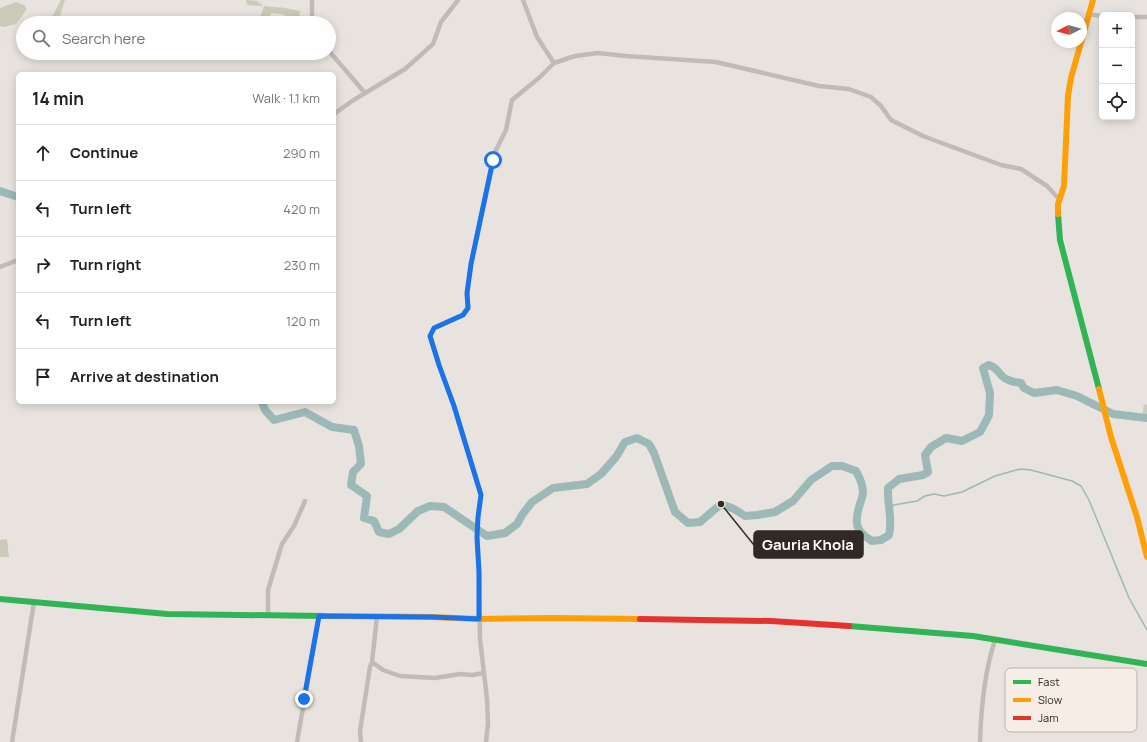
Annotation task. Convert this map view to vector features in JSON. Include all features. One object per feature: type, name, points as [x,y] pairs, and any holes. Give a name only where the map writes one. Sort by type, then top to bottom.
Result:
[{"type":"main road","points":[[1093,0],[1071,78],[1068,96],[1064,186],[1059,199],[1058,217],[1060,240],[1101,397],[1105,420],[1142,533],[1147,557]]},
{"type":"main road","points":[[0,599],[167,614],[268,614],[479,619],[708,619],[771,621],[912,630],[973,636],[1147,664]]},
{"type":"street","points":[[312,0],[312,16]]},
{"type":"street","points":[[336,113],[404,69],[433,44],[442,22],[458,0]]},
{"type":"street","points":[[523,0],[537,37],[554,63]]},
{"type":"street","points":[[1088,14],[1099,16]]},
{"type":"street","points":[[1135,17],[1147,17]]},
{"type":"street","points":[[486,742],[487,705],[480,639],[477,537],[481,495],[454,406],[430,336],[434,328],[463,315],[468,308],[467,293],[471,264],[481,216],[496,150],[506,130],[512,100],[554,63],[575,56],[598,53],[716,62],[819,86],[849,89],[871,97],[881,106],[891,120],[923,136],[1001,165],[1021,169],[1047,186],[1059,199]]},
{"type":"street","points":[[336,59],[365,93]]},
{"type":"street","points":[[0,267],[16,261]]},
{"type":"street","points":[[268,614],[268,590],[282,544],[294,526],[306,501]]},
{"type":"street","points":[[12,742],[34,602]]},
{"type":"street","points":[[297,742],[319,616]]},
{"type":"street","points":[[361,742],[360,731],[378,616]]},
{"type":"street","points":[[980,742],[989,660],[995,640]]},
{"type":"street","points":[[372,662],[383,670],[400,676],[435,678],[460,674],[472,675],[484,673]]},
{"type":"green space","points":[[61,0],[65,0],[60,16],[52,16]]},
{"type":"green space","points":[[246,0],[258,1],[258,3],[262,4],[262,6],[247,5]]},
{"type":"green space","points":[[16,2],[24,5],[27,9],[22,16],[16,16],[16,24],[4,27],[0,26],[0,8]]},
{"type":"green space","points":[[264,6],[300,11],[299,16],[286,16],[272,13],[269,16],[260,16]]},
{"type":"green space","points":[[1144,404],[1147,405],[1147,421],[1142,417]]},
{"type":"green space","points":[[7,539],[9,557],[0,557],[0,540]]},
{"type":"waterway","points":[[0,191],[16,196]]},
{"type":"waterway","points":[[263,404],[265,410],[274,420],[305,412],[332,427],[354,430],[359,446],[361,464],[353,472],[351,485],[367,496],[364,518],[374,521],[379,532],[389,534],[399,529],[418,511],[430,506],[444,507],[487,536],[505,533],[517,524],[532,502],[553,488],[587,484],[601,474],[616,457],[625,442],[637,438],[649,444],[654,453],[675,512],[688,523],[700,522],[721,504],[734,509],[745,516],[775,512],[793,501],[811,480],[832,466],[842,466],[856,471],[862,484],[863,494],[857,516],[857,526],[859,530],[872,541],[881,540],[889,535],[890,529],[888,488],[899,479],[923,475],[928,472],[925,455],[931,447],[946,438],[962,441],[980,432],[989,415],[990,393],[983,368],[989,365],[995,368],[1006,379],[1021,383],[1024,388],[1034,393],[1057,390],[1077,396],[1113,414],[1147,418]]},
{"type":"waterway","points":[[888,506],[917,501],[925,496],[934,494],[944,496],[962,492],[995,476],[1020,469],[1031,470],[1072,481],[1081,486],[1089,500],[1129,598],[1147,630]]},
{"type":"traffic: fast","points":[[1058,214],[1060,240],[1099,389]]},
{"type":"traffic: fast","points":[[0,599],[167,614],[325,616]]},
{"type":"traffic: fast","points":[[849,626],[973,636],[1147,664]]},
{"type":"traffic: slow","points":[[1058,214],[1058,204],[1064,186],[1068,96],[1071,78],[1093,0]]},
{"type":"traffic: slow","points":[[1099,389],[1111,437],[1137,517],[1147,557]]},
{"type":"traffic: slow","points":[[325,616],[479,619],[640,619]]},
{"type":"traffic: jam","points":[[640,619],[771,621],[849,626]]},
{"type":"place","name":"Gauria Khola","points":[[721,504]]},
{"type":"route","points":[[304,699],[319,616],[479,619],[477,537],[481,495],[471,458],[430,336],[434,328],[463,315],[468,308],[467,293],[471,264],[493,160]]}]
